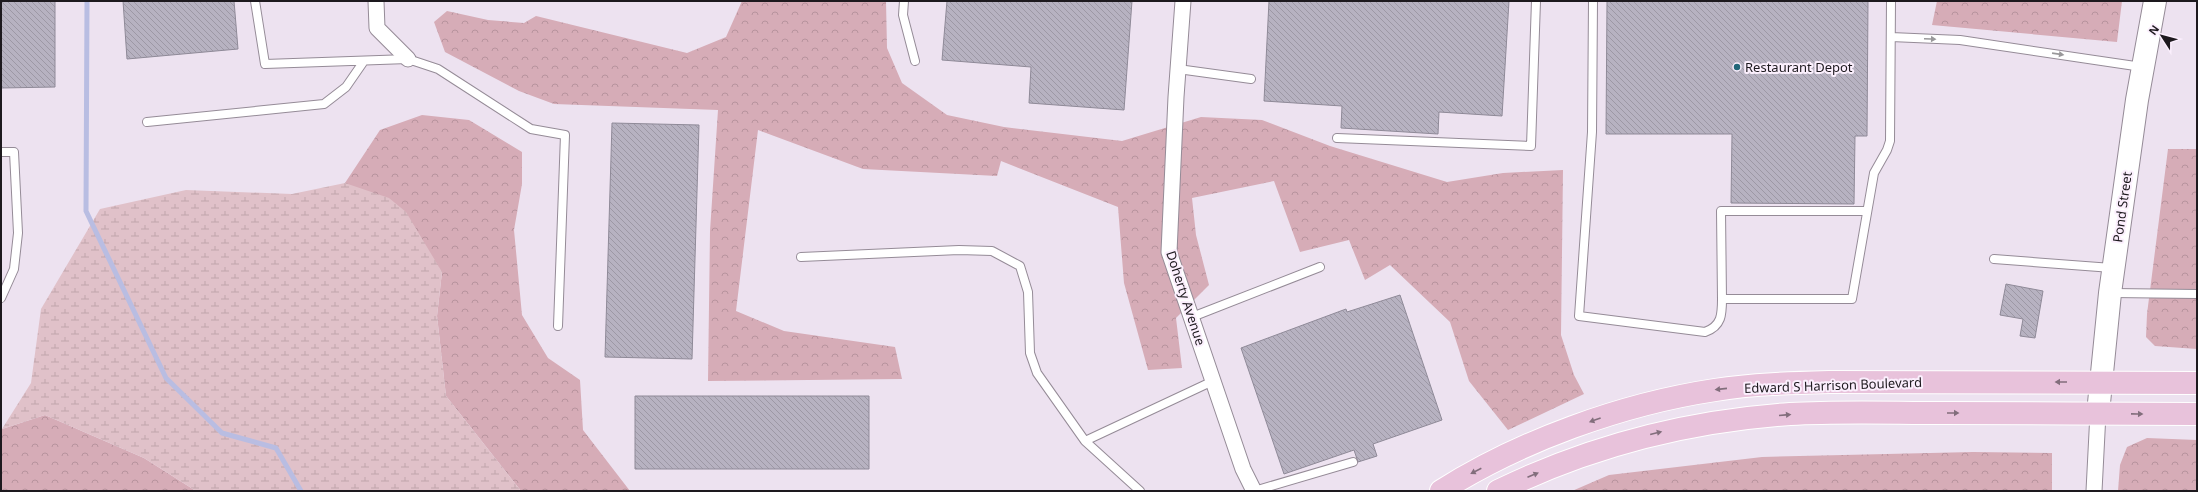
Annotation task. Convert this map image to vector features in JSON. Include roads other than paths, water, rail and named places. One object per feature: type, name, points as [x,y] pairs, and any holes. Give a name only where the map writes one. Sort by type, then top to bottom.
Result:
[{"type":"main road","name":"Edward S Harrison Boulevard","points":[[1440,491],[1494,461],[1547,438],[1604,417],[1645,405],[1715,390],[1774,384],[1830,382],[2197,383]]},
{"type":"main road","points":[[1498,491],[1564,462],[1620,443],[1675,429],[1733,419],[1791,414],[1836,413],[2197,414]]},
{"type":"street","points":[[376,1],[377,28],[408,59]]},
{"type":"street","name":"Doherty Avenue","points":[[1183,1],[1169,252],[1243,469],[1254,491]]},
{"type":"street","name":"Pond Street","points":[[2098,413],[2100,382],[2113,268],[2142,67],[2155,1]]},
{"type":"street","points":[[2094,491],[2098,413]]},
{"type":"lane","points":[[256,1],[266,64],[408,59],[438,69],[531,129],[565,135],[558,326]]},
{"type":"lane","points":[[904,1],[903,14],[915,61]]},
{"type":"lane","points":[[1338,138],[1531,146],[1536,1]]},
{"type":"lane","points":[[1593,1],[1592,132],[1579,316],[1705,332],[1712,329],[1719,323],[1722,316],[1722,211],[1866,211]]},
{"type":"lane","points":[[1722,298],[1852,299],[1866,211],[1874,173],[1887,150],[1890,141],[1891,1]]},
{"type":"lane","points":[[1890,37],[1960,40],[2142,67]]},
{"type":"lane","points":[[147,122],[324,104],[346,87],[364,61]]},
{"type":"lane","points":[[1178,70],[1251,79]]},
{"type":"lane","points":[[1,152],[14,152],[18,233],[14,269],[1,298]]},
{"type":"lane","points":[[801,257],[959,250],[992,251],[1020,266],[1028,292],[1030,353],[1037,373],[1084,441],[1140,491]]},
{"type":"lane","points":[[1994,259],[2113,268]]},
{"type":"lane","points":[[1192,317],[1320,267]]},
{"type":"lane","points":[[2110,293],[2197,294]]},
{"type":"lane","points":[[1084,441],[1213,382]]},
{"type":"lane","points":[[1254,491],[1353,462]]},
{"type":"waterway","points":[[87,1],[86,211],[166,378],[222,433],[276,448],[301,491]]},
{"type":"place","name":"Restaurant Depot","points":[[1737,67]]}]
